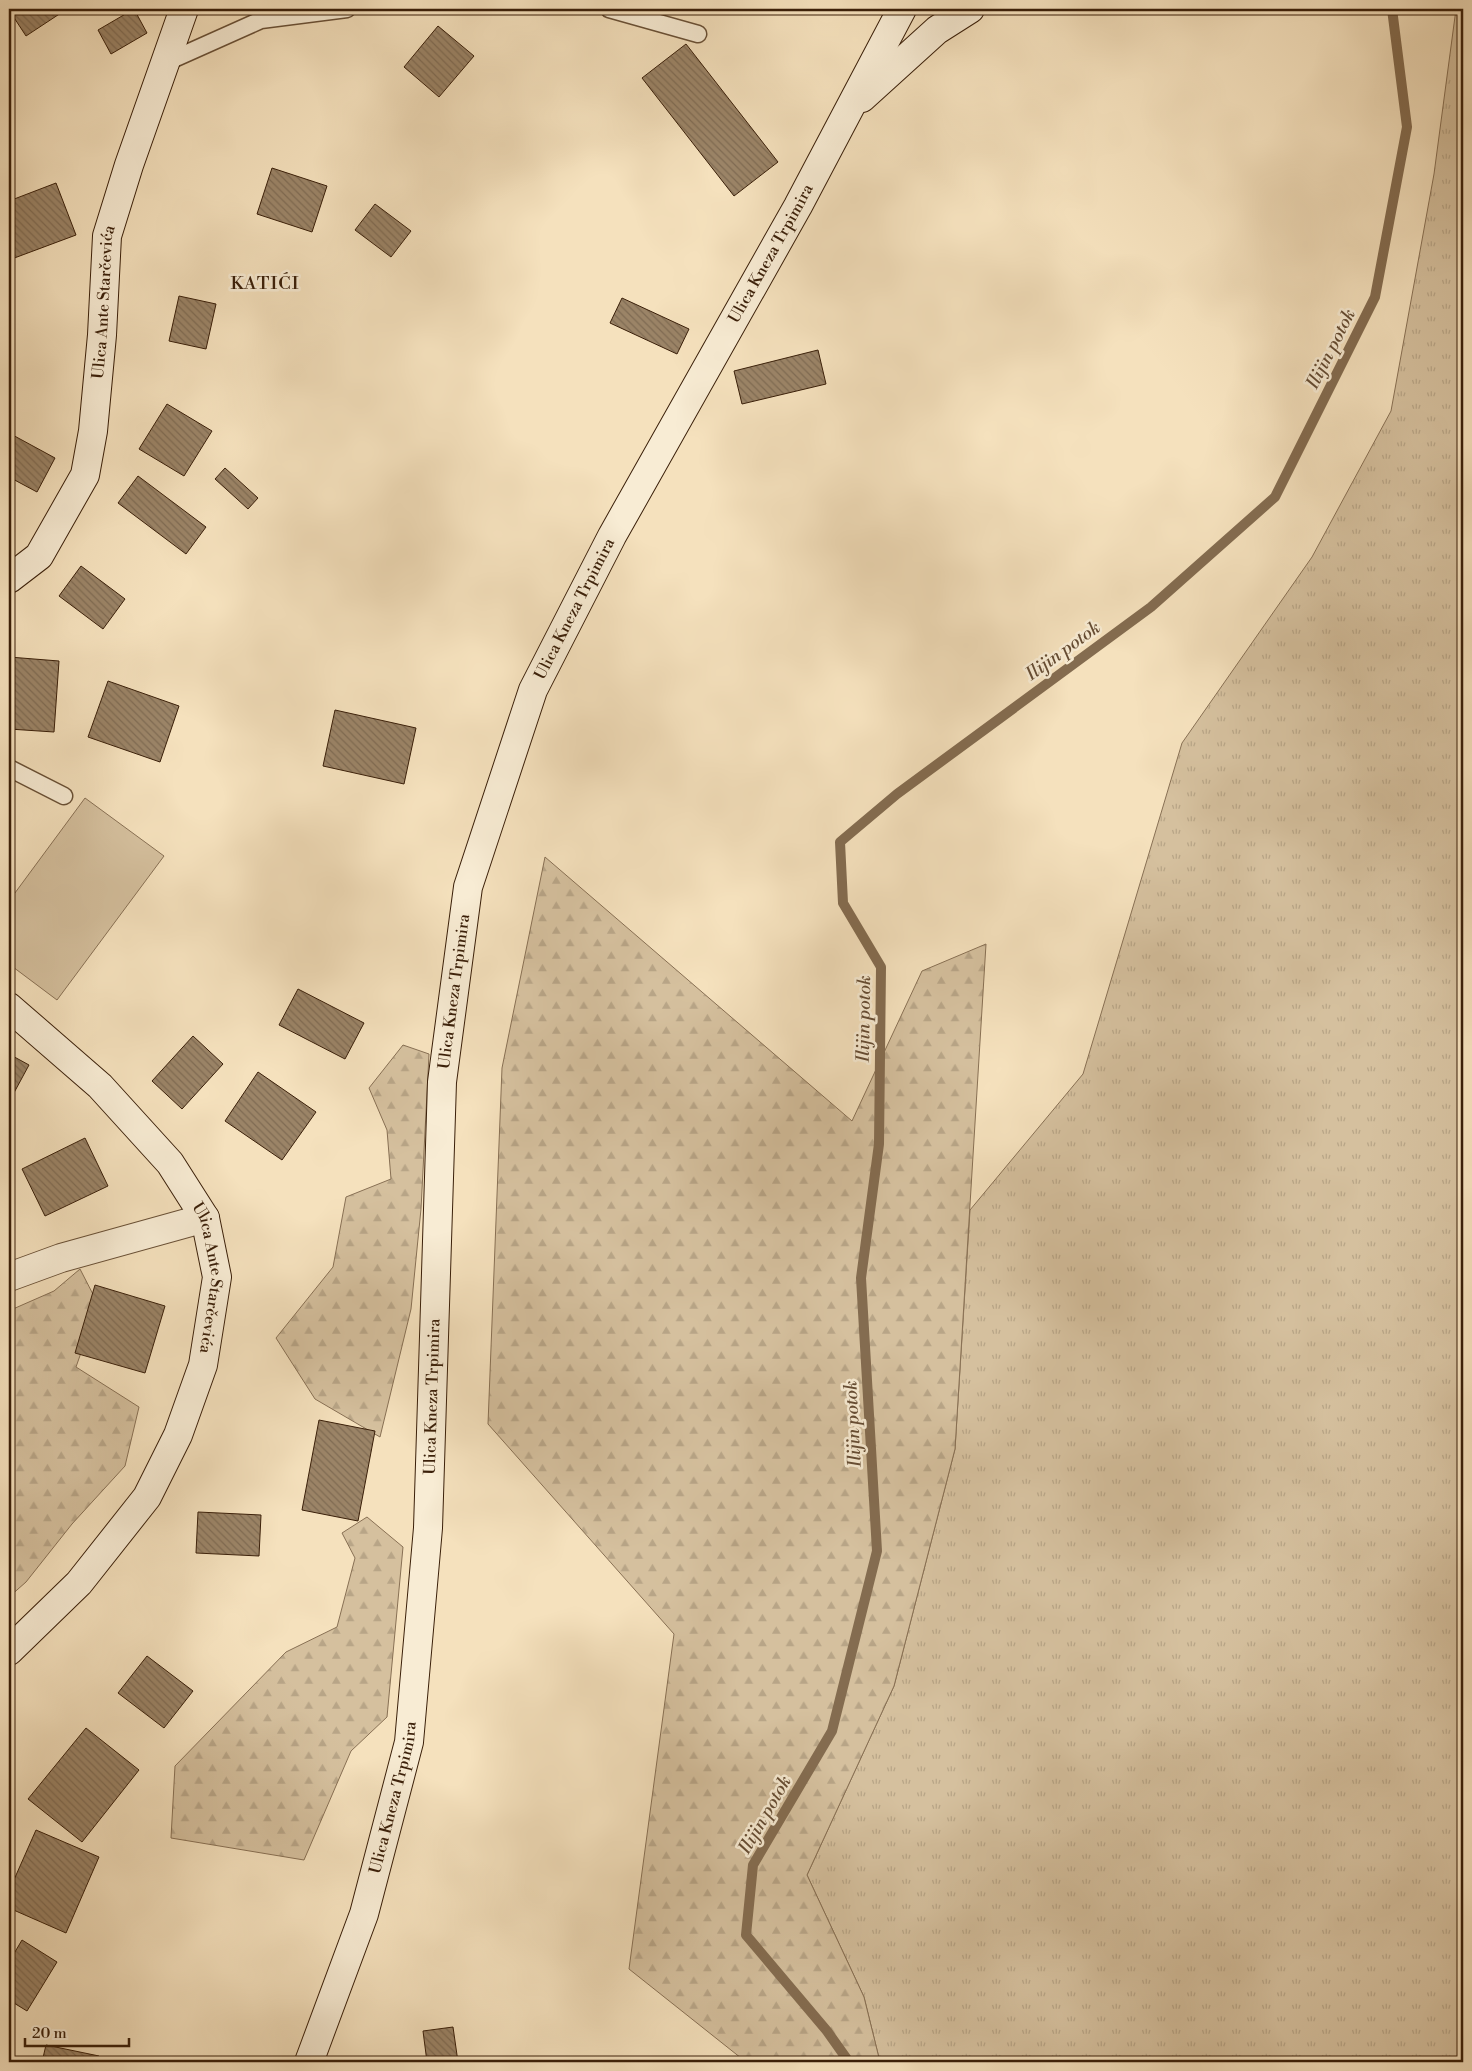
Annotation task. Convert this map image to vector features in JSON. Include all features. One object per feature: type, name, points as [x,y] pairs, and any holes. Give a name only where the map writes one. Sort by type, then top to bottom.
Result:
[{"type":"main road","name":"Ulica Ante Starčevića","points":[[9,579],[39,556],[85,475],[93,432],[102,335],[107,236],[129,165],[167,62],[184,9]]},
{"type":"main road","name":"Ulica Kneza Trpimira","points":[[309,2062],[364,1914],[409,1742],[428,1528],[442,1082],[468,887],[533,690],[612,536],[798,206],[902,9]]},
{"type":"main road","points":[[848,111],[937,30],[970,9]]},
{"type":"main road","name":"Ulica Ante Starčevića","points":[[9,1007],[100,1086],[170,1163],[205,1218],[217,1277],[203,1365],[178,1435],[147,1497],[79,1582],[9,1651]]},
{"type":"main road","points":[[9,1277],[61,1258],[205,1218]]},
{"type":"lane","points":[[167,62],[261,20],[347,9]]},
{"type":"lane","points":[[609,9],[698,34]]},
{"type":"lane","points":[[9,768],[64,796]]},
{"type":"green space","points":[[1456,9],[1463,9],[1463,2062],[880,2062],[864,1997],[807,1875],[894,1686],[955,1449],[970,1210],[1083,1074],[1182,743],[1312,557],[1391,411],[1434,174]]},
{"type":"green space","points":[[85,798],[164,856],[57,1000],[9,964],[9,901]]},
{"type":"green space","points":[[545,857],[852,1121],[922,971],[986,944],[955,1449],[894,1686],[807,1875],[864,1997],[880,2062],[746,2062],[629,1969],[674,1634],[488,1424],[502,1068]]},
{"type":"green space","points":[[403,1045],[429,1054],[421,1209],[411,1309],[380,1437],[315,1399],[276,1338],[333,1267],[346,1197],[391,1179],[387,1130],[369,1088]]},
{"type":"green space","points":[[80,1269],[98,1304],[76,1367],[139,1407],[125,1466],[72,1524],[26,1582],[9,1597],[9,1314],[13,1309],[54,1291]]},
{"type":"green space","points":[[367,1517],[403,1547],[387,1717],[351,1751],[304,1860],[171,1838],[175,1766],[286,1652],[337,1627],[355,1558],[342,1533]]},
{"type":"building","points":[[17,9],[67,9],[26,36],[11,13]]},
{"type":"building","points":[[134,9],[147,33],[111,54],[98,30]]},
{"type":"building","points":[[438,26],[474,56],[439,97],[404,67]]},
{"type":"building","points":[[686,44],[778,162],[734,196],[642,78]]},
{"type":"building","points":[[272,168],[327,186],[312,232],[257,214]]},
{"type":"building","points":[[56,183],[76,235],[9,260],[9,201]]},
{"type":"building","points":[[375,204],[411,231],[391,257],[355,230]]},
{"type":"building","points":[[179,296],[216,304],[206,349],[169,341]]},
{"type":"building","points":[[622,298],[689,329],[677,354],[610,323]]},
{"type":"building","points":[[818,350],[826,384],[742,404],[734,371]]},
{"type":"building","points":[[167,404],[212,431],[184,476],[139,449]]},
{"type":"building","points":[[9,433],[55,458],[37,492],[9,477]]},
{"type":"building","points":[[225,468],[258,498],[248,509],[215,479]]},
{"type":"building","points":[[138,476],[206,527],[186,554],[118,503]]},
{"type":"building","points":[[81,566],[125,599],[103,629],[59,596]]},
{"type":"building","points":[[9,657],[59,661],[54,732],[9,729]]},
{"type":"building","points":[[108,681],[179,706],[160,762],[88,737]]},
{"type":"building","points":[[335,710],[416,728],[404,784],[323,766]]},
{"type":"building","points":[[298,989],[364,1023],[345,1059],[279,1025]]},
{"type":"building","points":[[193,1036],[223,1064],[182,1109],[152,1081]]},
{"type":"building","points":[[9,1054],[29,1065],[9,1102]]},
{"type":"building","points":[[258,1072],[316,1112],[282,1160],[225,1121]]},
{"type":"building","points":[[85,1138],[108,1186],[45,1216],[22,1169]]},
{"type":"building","points":[[95,1285],[165,1306],[145,1373],[75,1353]]},
{"type":"building","points":[[319,1420],[375,1431],[358,1521],[302,1510]]},
{"type":"building","points":[[198,1512],[261,1515],[259,1556],[196,1553]]},
{"type":"building","points":[[147,1656],[193,1691],[164,1728],[118,1693]]},
{"type":"building","points":[[86,1728],[139,1770],[82,1842],[28,1799]]},
{"type":"building","points":[[36,1830],[99,1857],[66,1933],[9,1908],[9,1891]]},
{"type":"building","points":[[22,1940],[57,1962],[27,2011],[9,2000],[9,1962]]},
{"type":"building","points":[[453,2027],[458,2062],[427,2062],[423,2031]]},
{"type":"building","points":[[46,2045],[99,2056],[98,2062],[42,2062]]},
{"type":"waterway","name":"Ilijin potok","points":[[849,2062],[827,2031],[746,1935],[753,1865],[832,1731],[877,1551],[861,1278],[879,1144],[881,967],[843,903],[840,842],[897,794],[1151,607],[1275,497],[1375,297],[1407,127],[1392,9]]},
{"type":"district","name":"KATIĆI","points":[[265,283]]}]
